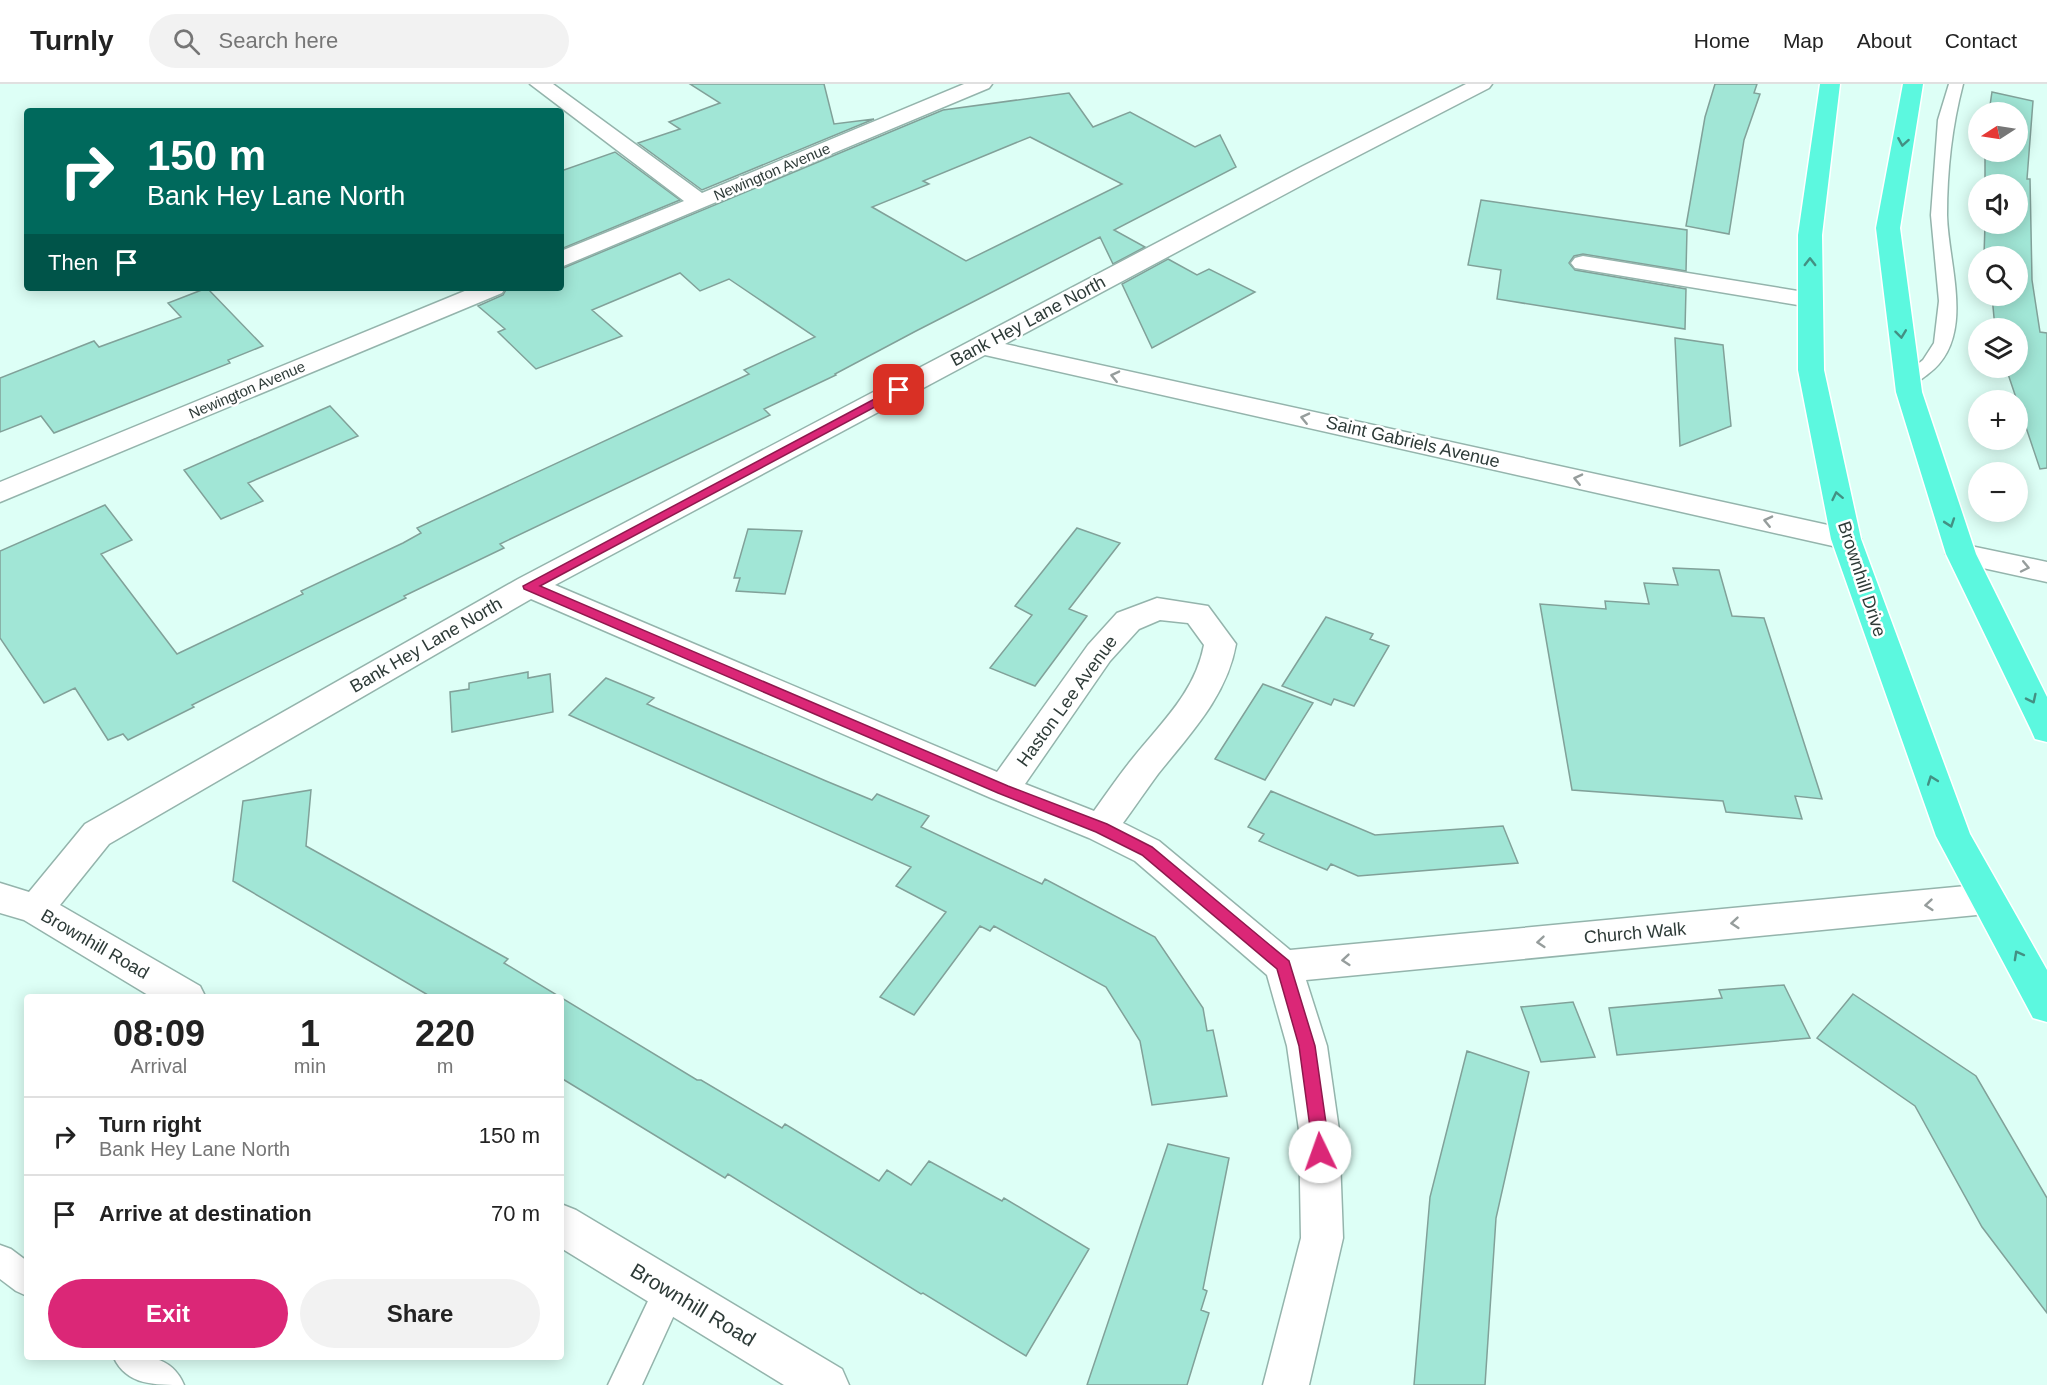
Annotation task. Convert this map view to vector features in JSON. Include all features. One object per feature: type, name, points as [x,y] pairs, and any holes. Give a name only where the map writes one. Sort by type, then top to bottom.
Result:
[{"type":"highway","name":"Brownhill Drive","points":[[1830,84],[1810,235],[1810,370],[1845,538],[1953,836],[2047,1006]]},
{"type":"highway","points":[[1913,84],[1888,228],[1907,381],[1961,554],[2047,730]]},
{"type":"street","points":[[540,84],[700,202]]},
{"type":"street","name":"Newington Avenue","points":[[564,259],[982,84]]},
{"type":"street","name":"Bank Hey Lane North","points":[[36,909],[97,834],[529,586],[1309,172],[1482,84]]},
{"type":"street","points":[[1583,263],[1810,300]]},
{"type":"street","name":"Newington Avenue","points":[[0,493],[486,291]]},
{"type":"street","name":"Saint Gabriels Avenue","points":[[981,346],[1845,538]]},
{"type":"street","points":[[1961,554],[2047,572]]},
{"type":"street","name":"Haston Lee Avenue","points":[[529,586],[1003,789],[1101,828],[1147,851],[1283,966]]},
{"type":"street","name":"Haston Lee Avenue","points":[[1003,789],[1099,653],[1128,621],[1157,609],[1197,613],[1220,644],[1219,662],[1203,693],[1138,776],[1101,828]]},
{"type":"street","name":"Brownhill Road","points":[[0,898],[36,909],[180,994]]},
{"type":"street","name":"Church Walk","points":[[1283,966],[1987,899]]},
{"type":"street","points":[[1283,966],[1307,1046],[1319,1130],[1322,1238],[1286,1385]]},
{"type":"street","name":"Brownhill Road","points":[[564,1226],[826,1385]]},
{"type":"lane","points":[[1907,381],[1930,364],[1943,342],[1948,301],[1939,214],[1946,120],[1956,84]]},
{"type":"lane","points":[[0,1260],[24,1278]]},
{"type":"lane","points":[[625,1385],[669,1291]]},
{"type":"lane","points":[[133,1360],[167,1385]]},
{"type":"building","points":[[690,84],[824,84],[834,124],[874,119],[702,190],[638,143],[680,129],[669,122],[720,103]]},
{"type":"building","points":[[1715,84],[1757,84],[1754,93],[1760,94],[1744,140],[1729,234],[1686,226],[1705,117]]},
{"type":"building","points":[[1992,92],[2033,101],[2027,174],[1985,174],[1985,162],[2028,162],[2028,102],[1990,102]]},
{"type":"building","points":[[1069,93],[1093,127],[1130,112],[1195,147],[1220,135],[1236,167],[1114,230],[1145,247],[1113,264],[1100,237],[916,331],[836,375],[764,409],[770,415],[500,544],[504,548],[404,596],[406,598],[192,705],[194,707],[128,740],[123,734],[108,740],[75,688],[44,703],[0,638],[0,551],[105,505],[132,540],[101,554],[177,654],[303,594],[301,591],[403,543],[421,533],[417,528],[749,374],[744,370],[815,337],[729,279],[700,291],[680,273],[592,310],[622,336],[536,369],[498,332],[505,329],[478,306],[503,295],[505,291],[564,291],[564,268],[943,110]],"holes":[[[1030,137],[1122,184],[966,261],[872,207],[929,184],[923,181]]]},
{"type":"building","points":[[615,152],[680,200],[564,248],[564,170]]},
{"type":"building","points":[[2028,179],[2030,179],[2032,280],[2040,332],[2047,333],[2047,468],[2040,469],[2028,433],[2028,390],[2013,390],[2009,378],[2028,378],[2028,318],[1994,318],[1993,306],[2028,306],[2028,246],[1984,246],[1985,234],[2028,234]]},
{"type":"building","points":[[1481,200],[1687,230],[1686,271],[1583,254],[1574,256],[1569,263],[1575,270],[1686,289],[1685,329],[1497,299],[1501,270],[1468,265]]},
{"type":"building","points":[[1168,259],[1197,275],[1209,269],[1255,292],[1152,348],[1122,284]]},
{"type":"building","points":[[199,291],[210,291],[263,346],[228,360],[230,363],[54,433],[41,416],[0,432],[0,378],[94,341],[99,347],[181,317],[168,303]]},
{"type":"building","points":[[1675,338],[1723,345],[1731,426],[1680,446]]},
{"type":"building","points":[[330,406],[358,436],[248,483],[263,501],[221,519],[184,470]]},
{"type":"building","points":[[1077,528],[1120,543],[1069,609],[1087,616],[1035,686],[990,668],[1032,615],[1015,606]]},
{"type":"building","points":[[748,529],[802,531],[785,594],[736,591],[740,578],[734,578]]},
{"type":"building","points":[[1673,568],[1719,570],[1732,616],[1764,618],[1822,799],[1795,796],[1802,819],[1726,812],[1723,801],[1572,790],[1540,604],[1606,609],[1605,601],[1649,604],[1644,583],[1678,585]]},
{"type":"building","points":[[1326,617],[1373,634],[1370,639],[1389,646],[1354,706],[1334,699],[1331,705],[1282,686]]},
{"type":"building","points":[[528,672],[528,678],[550,674],[553,712],[452,732],[450,692],[469,689],[469,683]]},
{"type":"building","points":[[606,678],[654,698],[647,704],[826,781],[872,800],[877,794],[929,816],[921,827],[1042,884],[1045,879],[1155,937],[1203,1008],[1207,1031],[1213,1030],[1227,1096],[1152,1105],[1140,1041],[1106,987],[994,926],[990,931],[980,926],[914,1015],[880,997],[946,912],[896,886],[911,867],[569,715]]},
{"type":"building","points":[[1263,684],[1313,703],[1265,780],[1215,759]]},
{"type":"building","points":[[311,790],[306,846],[508,959],[504,963],[555,994],[426,994],[233,881],[243,801]]},
{"type":"building","points":[[1271,791],[1375,835],[1503,826],[1518,863],[1358,876],[1331,864],[1327,870],[1259,841],[1264,834],[1248,827]]},
{"type":"building","points":[[1784,985],[1810,1038],[1617,1055],[1609,1008],[1722,998],[1719,990]]},
{"type":"building","points":[[1853,994],[1976,1076],[2047,1198],[2047,1313],[1982,1227],[1915,1106],[1817,1038]]},
{"type":"building","points":[[564,999],[697,1080],[701,1080],[782,1128],[785,1124],[879,1181],[887,1170],[911,1185],[929,1161],[1002,1201],[1004,1198],[1089,1249],[1026,1356],[923,1293],[921,1294],[728,1174],[725,1178],[564,1080]]},
{"type":"building","points":[[1573,1002],[1595,1057],[1541,1062],[1521,1007]]},
{"type":"building","points":[[1467,1051],[1529,1072],[1496,1218],[1485,1385],[1414,1385],[1430,1197]]},
{"type":"building","points":[[1168,1144],[1229,1158],[1203,1289],[1207,1291],[1201,1310],[1209,1313],[1187,1385],[1087,1385]]},
{"type":"route","points":[[899,390],[529,586],[1003,789],[1101,828],[1147,851],[1283,966],[1307,1046],[1320,1152]]}]
